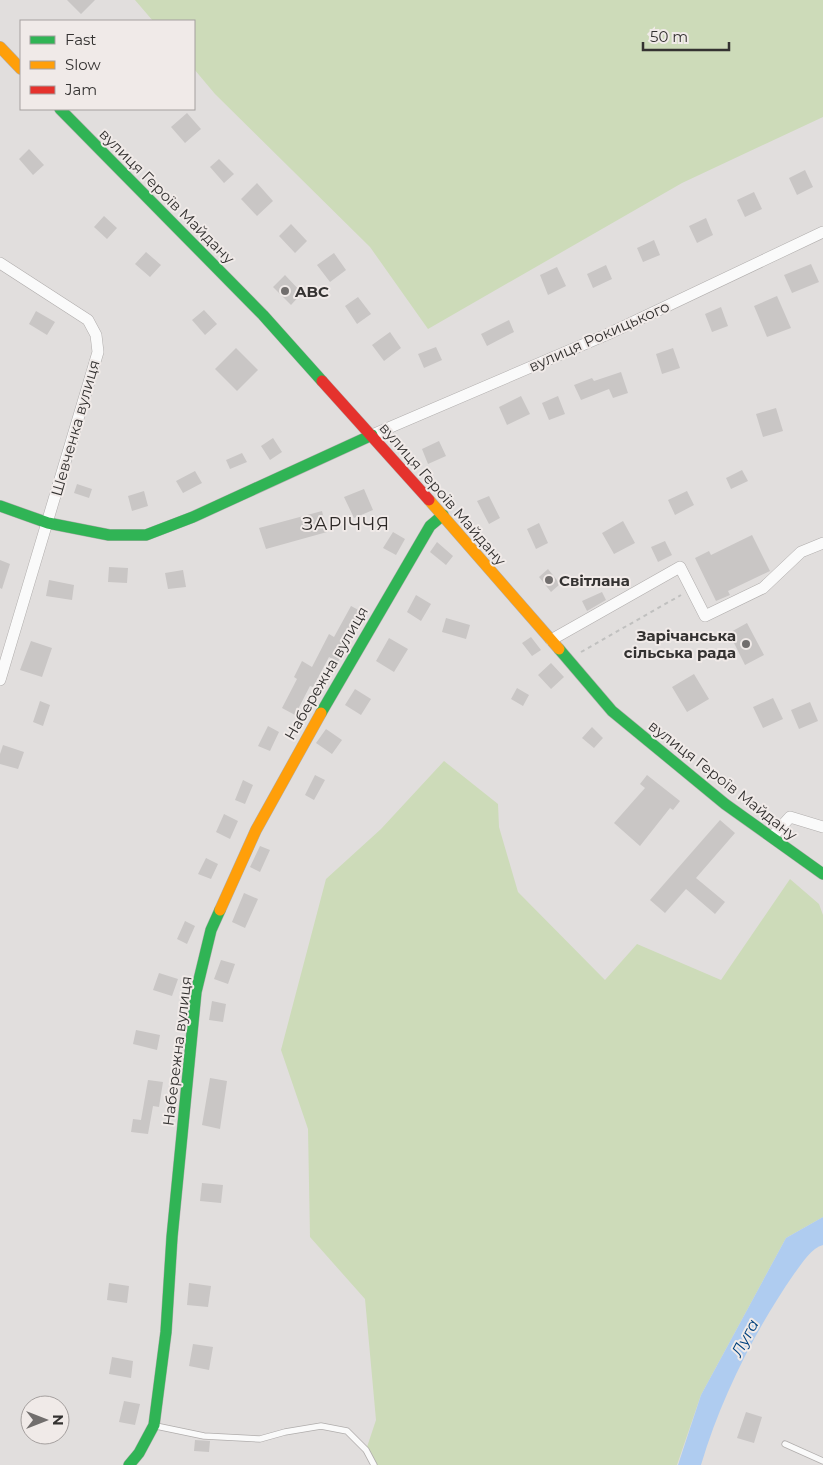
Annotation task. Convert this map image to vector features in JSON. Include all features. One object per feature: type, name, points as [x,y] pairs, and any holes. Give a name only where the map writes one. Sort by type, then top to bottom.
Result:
[{"type":"street","points":[[0,47],[20,68]]},
{"type":"street","name":"вулиця Героїв Майдану","points":[[61,110],[263,315],[443,515],[612,711],[725,804],[823,874]]},
{"type":"street","name":"вулиця Рокицького","points":[[372,435],[608,334],[823,232]]},
{"type":"street","name":"Шевченка вулиця","points":[[0,263],[88,320],[96,335],[98,352],[0,680]]},
{"type":"street","points":[[0,506],[48,523],[109,535],[146,535],[372,435]]},
{"type":"street","name":"Набережна вулиця","points":[[130,1465],[139,1453],[154,1425],[166,1332],[172,1237],[196,992],[211,930],[256,830],[304,741],[430,526],[443,515]]},
{"type":"street","points":[[551,640],[680,567],[706,616],[763,588],[801,552],[823,542]]},
{"type":"street","points":[[772,837],[790,817],[823,828]]},
{"type":"lane","points":[[154,1425],[204,1436],[260,1439],[285,1432],[321,1426],[347,1431],[366,1450],[374,1465]]},
{"type":"lane","points":[[785,1444],[823,1461]]},
{"type":"path","points":[[568,659],[692,589]]},
{"type":"green space","points":[[135,0],[823,0],[823,117],[682,183],[428,329],[370,247],[215,94],[195,70],[195,20],[152,20]]},
{"type":"green space","points":[[444,761],[498,804],[499,827],[518,892],[605,980],[637,944],[721,980],[790,879],[819,904],[823,915],[823,1217],[786,1238],[701,1395],[677,1465],[374,1465],[366,1450],[376,1420],[365,1299],[310,1237],[308,1129],[281,1050],[326,879],[381,829]]},
{"type":"water","name":"Луга","points":[[823,1217],[823,1245],[810,1253],[794,1274],[752,1342],[718,1415],[701,1465],[678,1465],[701,1395],[786,1238]]},
{"type":"building","points":[[67,0],[95,0],[81,14]]},
{"type":"building","points":[[187,113],[201,129],[185,143],[171,127]]},
{"type":"building","points":[[29,149],[44,165],[33,175],[19,159]]},
{"type":"building","points":[[219,159],[234,174],[224,183],[210,167]]},
{"type":"building","points":[[805,170],[813,187],[797,195],[789,178]]},
{"type":"building","points":[[257,183],[273,201],[257,216],[241,199]]},
{"type":"building","points":[[754,192],[762,209],[745,217],[737,200]]},
{"type":"building","points":[[104,216],[117,228],[107,239],[94,227]]},
{"type":"building","points":[[706,218],[713,235],[697,243],[689,226]]},
{"type":"building","points":[[291,224],[307,241],[295,253],[279,236]]},
{"type":"building","points":[[654,240],[660,255],[643,262],[637,248]]},
{"type":"building","points":[[146,252],[161,265],[150,277],[135,264]]},
{"type":"building","points":[[334,253],[346,270],[330,282],[317,265]]},
{"type":"building","points":[[811,264],[819,282],[792,293],[784,275]]},
{"type":"building","points":[[606,265],[612,279],[593,288],[587,274]]},
{"type":"building","points":[[557,267],[566,286],[548,295],[540,275]]},
{"type":"building","points":[[285,275],[302,293],[291,305],[273,287]]},
{"type":"building","points":[[777,296],[791,328],[767,337],[754,306]]},
{"type":"building","points":[[358,297],[371,314],[357,324],[345,306]]},
{"type":"building","points":[[721,307],[728,326],[712,332],[705,314]]},
{"type":"building","points":[[204,310],[217,324],[205,335],[192,320]]},
{"type":"building","points":[[36,311],[55,322],[47,335],[29,324]]},
{"type":"building","points":[[509,320],[514,332],[487,346],[481,334]]},
{"type":"building","points":[[390,332],[401,348],[384,361],[372,345]]},
{"type":"building","points":[[436,347],[442,360],[424,368],[418,354]]},
{"type":"building","points":[[236,348],[258,370],[237,391],[215,369]]},
{"type":"building","points":[[673,348],[680,368],[662,374],[656,354]]},
{"type":"building","points":[[621,372],[628,393],[613,398],[609,389],[581,400],[574,385],[592,378],[594,381]]},
{"type":"building","points":[[521,396],[530,414],[507,425],[499,407]]},
{"type":"building","points":[[558,396],[565,414],[549,420],[542,403]]},
{"type":"building","points":[[776,408],[783,431],[763,437],[756,414]]},
{"type":"building","points":[[273,438],[282,452],[270,460],[261,446]]},
{"type":"building","points":[[439,441],[446,456],[428,464],[422,449]]},
{"type":"building","points":[[242,453],[247,462],[230,469],[226,460]]},
{"type":"building","points":[[742,470],[748,481],[731,489],[726,478]]},
{"type":"building","points":[[195,471],[202,483],[183,493],[176,481]]},
{"type":"building","points":[[77,484],[92,489],[89,498],[74,493]]},
{"type":"building","points":[[364,489],[373,510],[354,518],[344,497]]},
{"type":"building","points":[[144,491],[148,506],[132,511],[128,496]]},
{"type":"building","points":[[687,491],[694,505],[675,515],[668,500]]},
{"type":"building","points":[[489,496],[500,518],[489,524],[477,501]]},
{"type":"building","points":[[322,511],[327,532],[266,549],[259,528]]},
{"type":"building","points":[[623,521],[635,543],[614,554],[602,533]]},
{"type":"building","points":[[539,523],[548,543],[536,549],[527,529]]},
{"type":"building","points":[[393,532],[405,539],[396,555],[383,548]]},
{"type":"building","points":[[752,535],[770,571],[728,591],[730,595],[716,601],[695,558],[709,551],[711,555]]},
{"type":"building","points":[[665,541],[672,555],[658,562],[651,547]]},
{"type":"building","points":[[437,542],[453,556],[446,565],[430,552]]},
{"type":"building","points":[[0,560],[10,564],[2,589],[0,588]]},
{"type":"building","points":[[109,567],[128,568],[127,583],[108,582]]},
{"type":"building","name":"Світлана","points":[[548,569],[560,584],[551,592],[539,577]]},
{"type":"building","points":[[183,570],[186,587],[168,589],[165,573]]},
{"type":"building","points":[[49,580],[74,585],[72,600],[46,596]]},
{"type":"building","points":[[602,592],[606,600],[587,611],[582,601]]},
{"type":"building","points":[[416,595],[431,604],[421,621],[407,612]]},
{"type":"building","points":[[351,606],[366,614],[338,662],[329,657],[313,687],[310,686],[295,715],[282,708],[297,679],[294,677],[302,661],[312,667],[329,634],[334,637]]},
{"type":"building","points":[[446,618],[470,625],[466,639],[442,632]]},
{"type":"building","name":"Зарічанська сільська рада","points":[[747,623],[764,655],[745,665],[729,633]]},
{"type":"building","points":[[531,637],[541,650],[532,656],[522,643]]},
{"type":"building","points":[[389,638],[408,649],[394,672],[376,661]]},
{"type":"building","points":[[31,641],[52,648],[42,677],[20,670]]},
{"type":"building","points":[[551,663],[564,677],[551,689],[538,675]]},
{"type":"building","points":[[694,674],[709,699],[687,712],[672,687]]},
{"type":"building","points":[[517,688],[529,695],[523,706],[511,699]]},
{"type":"building","points":[[355,689],[371,699],[361,715],[345,705]]},
{"type":"building","points":[[773,698],[783,719],[763,728],[753,707]]},
{"type":"building","points":[[40,701],[50,705],[43,726],[33,722]]},
{"type":"building","points":[[810,702],[818,721],[799,729],[791,710]]},
{"type":"building","points":[[268,726],[279,732],[270,751],[258,746]]},
{"type":"building","points":[[592,727],[603,738],[594,748],[582,738]]},
{"type":"building","points":[[326,729],[342,740],[332,754],[316,743]]},
{"type":"building","points":[[3,745],[24,752],[18,769],[0,764],[0,754]]},
{"type":"building","points":[[315,775],[325,780],[314,800],[305,795]]},
{"type":"building","points":[[647,775],[680,801],[673,810],[670,808],[640,846],[614,823],[645,788],[640,784]]},
{"type":"building","points":[[243,780],[253,785],[245,804],[235,800]]},
{"type":"building","points":[[224,814],[238,821],[230,839],[216,832]]},
{"type":"building","points":[[720,820],[735,833],[696,878],[725,902],[715,914],[686,889],[665,913],[650,900]]},
{"type":"building","points":[[260,846],[270,850],[260,872],[250,867]]},
{"type":"building","points":[[206,858],[218,864],[211,879],[198,874]]},
{"type":"building","points":[[244,893],[258,899],[245,928],[232,922]]},
{"type":"building","points":[[185,921],[195,926],[187,944],[177,939]]},
{"type":"building","points":[[221,960],[235,964],[228,984],[214,979]]},
{"type":"building","points":[[159,973],[178,979],[172,996],[153,990]]},
{"type":"building","points":[[212,1001],[226,1004],[223,1022],[209,1020]]},
{"type":"building","points":[[136,1030],[160,1035],[157,1050],[133,1044]]},
{"type":"building","points":[[210,1078],[227,1081],[220,1129],[202,1125]]},
{"type":"building","points":[[148,1080],[163,1082],[159,1107],[153,1106],[148,1134],[131,1132],[133,1119],[141,1120]]},
{"type":"building","points":[[202,1183],[223,1185],[221,1203],[200,1201]]},
{"type":"building","points":[[109,1283],[129,1286],[127,1303],[107,1300]]},
{"type":"building","points":[[189,1283],[211,1286],[208,1307],[187,1305]]},
{"type":"building","points":[[193,1344],[213,1347],[209,1370],[189,1366]]},
{"type":"building","points":[[112,1357],[133,1361],[131,1378],[109,1374]]},
{"type":"building","points":[[124,1401],[140,1404],[135,1425],[119,1422]]},
{"type":"building","points":[[746,1412],[762,1417],[754,1443],[737,1438]]},
{"type":"building","points":[[195,1440],[210,1441],[209,1452],[194,1451]]},
{"type":"traffic: fast","points":[[61,110],[263,315],[322,381]]},
{"type":"traffic: fast","points":[[0,506],[48,523],[109,535],[146,535],[193,517],[372,435]]},
{"type":"traffic: fast","points":[[321,713],[430,526],[443,515]]},
{"type":"traffic: fast","points":[[559,649],[612,711],[725,804],[823,874]]},
{"type":"traffic: fast","points":[[129,1465],[139,1453],[154,1425],[166,1332],[172,1237],[196,992],[211,930],[220,910]]},
{"type":"traffic: slow","points":[[0,47],[20,68]]},
{"type":"traffic: slow","points":[[429,500],[559,649]]},
{"type":"traffic: slow","points":[[220,910],[256,830],[321,713]]},
{"type":"traffic: jam","points":[[322,381],[429,500]]},
{"type":"place","name":"ABC","points":[[285,291]]},
{"type":"place","name":"Світлана","points":[[549,580]]},
{"type":"place","name":"Зарічанська сільська рада","points":[[746,644]]},
{"type":"district","name":"ЗАРІЧЧЯ","points":[[346,524]]}]
